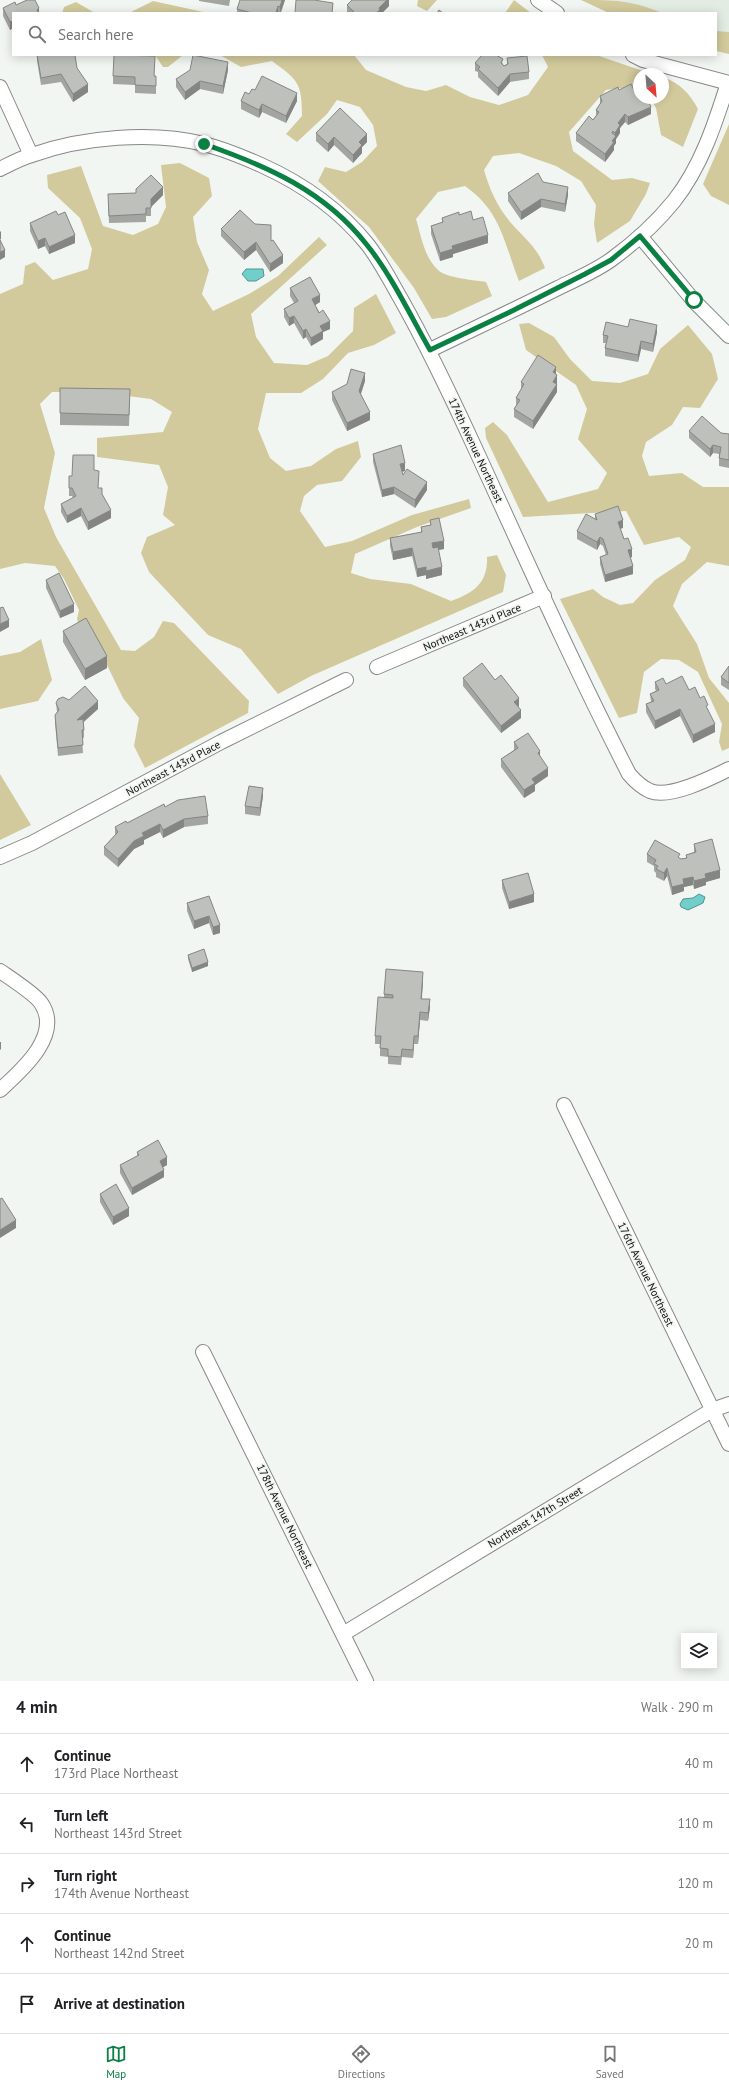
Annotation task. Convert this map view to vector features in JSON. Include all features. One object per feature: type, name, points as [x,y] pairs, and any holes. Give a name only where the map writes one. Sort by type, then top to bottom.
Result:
[{"type":"street","points":[[538,0],[556,12]]},
{"type":"street","points":[[430,350],[510,312],[611,260],[640,236],[674,201],[693,170],[712,133],[728,83],[643,60],[635,56]]},
{"type":"street","points":[[0,87],[31,155]]},
{"type":"street","name":"174th Avenue Northeast","points":[[0,169],[31,155],[62,146],[132,137],[162,138],[204,144],[243,157],[281,174],[314,195],[340,217],[367,245],[430,350],[544,596],[629,774],[638,784],[651,792],[672,791],[690,787],[729,769]]},
{"type":"street","points":[[640,236],[694,300],[729,336]]},
{"type":"street","name":"Northeast 143rd Place","points":[[377,667],[544,596]]},
{"type":"street","name":"Northeast 143rd Place","points":[[0,857],[60,828],[221,742],[346,680]]},
{"type":"street","points":[[0,970],[41,1002],[46,1015],[46,1031],[40,1050],[0,1090]]},
{"type":"street","name":"176th Avenue Northeast","points":[[564,1105],[729,1444]]},
{"type":"street","name":"178th Avenue Northeast","points":[[203,1352],[366,1681]]},
{"type":"street","name":"Northeast 147th Street","points":[[343,1634],[712,1410],[729,1404]]},
{"type":"shaded area","points":[[418,0],[437,0],[427,11],[417,6]]},
{"type":"shaded area","points":[[514,0],[530,12],[506,12]]},
{"type":"shaded area","points":[[581,0],[603,0],[632,3],[659,12],[607,12]]},
{"type":"shaded area","points":[[597,0],[729,0],[729,51],[717,48],[717,12],[618,12]]},
{"type":"shaded area","points":[[153,1],[203,12],[131,12]]},
{"type":"shaded area","points":[[76,2],[93,12],[62,12],[64,7]]},
{"type":"shaded area","points":[[717,31],[729,32],[729,54],[717,51]]},
{"type":"shaded area","points":[[156,56],[182,56],[168,67],[163,67]]},
{"type":"shaded area","points":[[222,56],[355,56],[366,70],[406,87],[426,91],[446,85],[470,97],[499,105],[528,95],[548,67],[542,56],[599,56],[634,68],[633,68],[633,88],[630,87],[606,90],[569,132],[573,151],[612,180],[632,178],[650,183],[646,194],[630,221],[597,243],[594,224],[596,205],[581,181],[556,166],[519,153],[493,156],[484,170],[492,192],[507,218],[535,249],[545,268],[519,281],[500,229],[487,206],[465,186],[438,192],[416,219],[429,259],[442,273],[460,278],[486,282],[492,296],[446,317],[432,319],[414,288],[369,227],[318,181],[325,167],[346,172],[362,162],[377,146],[373,125],[360,107],[337,100],[327,114],[297,142],[286,134],[302,116],[301,96],[299,89],[293,78],[272,61],[241,67]]},
{"type":"shaded area","points":[[669,79],[675,82],[692,99],[698,109],[683,147],[661,135],[656,108],[654,104],[669,104]]},
{"type":"shaded area","points":[[729,124],[729,205],[711,196],[703,184]]},
{"type":"shaded area","points":[[180,163],[209,178],[212,196],[193,217],[197,242],[209,270],[202,294],[213,311],[249,294],[278,276],[319,237],[327,245],[251,314],[256,337],[274,363],[307,365],[328,356],[353,331],[354,308],[376,294],[396,333],[374,345],[348,353],[323,379],[301,393],[266,393],[258,429],[270,458],[286,471],[311,466],[336,449],[358,441],[361,457],[342,481],[317,485],[304,496],[300,511],[325,547],[352,541],[412,515],[469,499],[471,508],[417,527],[355,554],[351,573],[370,579],[411,584],[451,601],[459,598],[478,586],[485,574],[487,557],[497,555],[506,575],[503,592],[311,676],[278,694],[241,649],[208,635],[149,572],[141,553],[147,537],[175,525],[163,515],[168,487],[159,465],[97,457],[97,438],[163,432],[172,412],[151,399],[96,392],[52,392],[40,404],[55,453],[44,508],[56,537],[121,650],[135,651],[154,637],[163,621],[174,623],[249,701],[248,713],[145,768],[134,746],[139,718],[123,698],[89,628],[79,626],[77,619],[79,610],[64,579],[55,566],[25,563],[0,569],[0,294],[23,284],[25,266],[35,262],[53,280],[88,269],[92,249],[80,218],[48,188],[47,175],[81,166],[103,226],[133,235],[158,224],[166,207],[161,165]]},
{"type":"shaded area","points":[[529,323],[554,337],[570,359],[592,381],[620,383],[648,374],[660,349],[688,325],[712,354],[718,379],[700,408],[683,407],[672,425],[646,442],[642,456],[649,476],[682,473],[703,487],[729,487],[729,566],[707,562],[682,584],[673,606],[697,644],[709,678],[729,703],[729,748],[722,751],[719,742],[722,724],[698,672],[679,660],[661,659],[644,672],[637,713],[619,718],[560,599],[593,589],[603,597],[620,605],[633,603],[655,580],[685,560],[691,547],[679,537],[644,545],[626,511],[523,517],[486,438],[485,428],[493,422],[507,435],[548,502],[598,489],[607,473],[578,439],[587,409],[576,385],[526,350],[519,324]]},
{"type":"shaded area","points":[[41,639],[52,680],[38,701],[0,709],[0,656],[20,652]]},
{"type":"shaded area","points":[[0,774],[31,825],[0,840]]},
{"type":"water","points":[[246,269],[263,269],[264,276],[256,281],[248,281],[242,274]]},
{"type":"water","points":[[699,894],[705,897],[703,903],[688,910],[681,907],[680,904],[683,899],[693,898]]},
{"type":"building","points":[[27,0],[35,0],[39,8],[37,10],[38,12],[12,12],[12,21],[10,22],[3,8],[15,2],[16,5]]},
{"type":"building","points":[[240,0],[282,0],[280,7],[278,6],[276,12],[248,12],[237,9]]},
{"type":"building","points":[[296,0],[314,0],[333,3],[332,12],[295,12]]},
{"type":"building","points":[[352,0],[387,0],[379,8],[380,10],[377,12],[354,12],[347,5]]},
{"type":"building","points":[[37,56],[75,56],[77,68],[88,84],[73,94],[61,74],[41,78]]},
{"type":"building","points":[[114,56],[155,56],[154,76],[156,76],[156,86],[135,85],[135,77],[113,76]]},
{"type":"building","points":[[193,56],[228,62],[223,86],[200,81],[185,92],[176,79],[190,70]]},
{"type":"building","points":[[481,56],[498,56],[503,59],[501,63],[504,66],[508,64],[507,58],[527,56],[529,72],[510,74],[498,88],[478,69],[480,67],[475,63]]},
{"type":"building","points":[[262,76],[297,93],[286,116],[262,104],[259,110],[241,101],[245,92],[249,94],[252,89],[255,90]]},
{"type":"building","points":[[631,84],[633,88],[633,104],[650,104],[651,107],[628,117],[625,114],[618,123],[620,125],[615,133],[613,131],[612,133],[616,136],[612,141],[614,142],[605,154],[576,133],[589,116],[593,120],[599,112],[596,110],[602,101],[600,96],[618,87],[619,90]]},
{"type":"building","points":[[340,108],[367,134],[359,142],[362,145],[353,155],[334,137],[328,144],[316,133]]},
{"type":"building","points":[[538,173],[543,182],[568,187],[565,204],[541,199],[521,212],[508,193]]},
{"type":"building","points":[[151,175],[163,187],[151,199],[151,208],[146,208],[146,214],[109,216],[108,194],[136,193],[136,189]]},
{"type":"building","points":[[240,210],[255,224],[271,225],[271,241],[273,240],[283,255],[270,264],[256,242],[244,252],[221,229]]},
{"type":"building","points":[[56,211],[58,215],[65,212],[75,235],[49,247],[45,238],[38,241],[30,223]]},
{"type":"building","points":[[471,211],[473,220],[483,217],[488,235],[452,246],[453,249],[440,253],[431,226],[443,222],[442,218],[459,212],[459,215]]},
{"type":"building","points":[[0,240],[5,250],[0,252]]},
{"type":"building","points":[[310,277],[320,295],[312,299],[319,313],[323,310],[330,321],[320,326],[323,331],[311,338],[306,329],[303,331],[294,316],[289,318],[284,309],[298,301],[290,288]]},
{"type":"building","points":[[630,319],[657,325],[653,344],[641,341],[638,355],[605,348],[608,336],[603,335],[606,322],[628,327]]},
{"type":"building","points":[[538,355],[556,367],[553,372],[557,375],[553,382],[557,384],[533,421],[514,409],[520,400],[516,398],[524,384],[521,382]]},
{"type":"building","points":[[351,369],[365,373],[359,391],[370,412],[347,423],[332,392],[347,384]]},
{"type":"building","points":[[60,388],[130,389],[129,415],[60,413]]},
{"type":"building","points":[[702,416],[721,433],[729,434],[729,460],[719,458],[721,447],[713,445],[710,449],[689,431]]},
{"type":"building","points":[[401,445],[405,463],[400,464],[403,475],[407,469],[427,482],[415,500],[394,487],[382,490],[373,454]]},
{"type":"building","points":[[73,455],[94,455],[94,470],[99,471],[98,488],[102,488],[102,494],[111,510],[88,522],[81,508],[67,516],[61,504],[76,496],[72,488],[69,488],[69,476],[72,476]]},
{"type":"building","points":[[618,506],[623,520],[618,522],[624,539],[628,538],[632,549],[628,550],[633,566],[605,575],[600,557],[608,554],[603,539],[600,537],[597,542],[577,531],[586,514],[597,520],[595,514]]},
{"type":"building","points":[[439,518],[444,541],[432,543],[433,548],[438,547],[442,567],[426,571],[426,567],[417,569],[412,548],[393,552],[390,538],[422,532],[421,527],[431,525],[430,520]]},
{"type":"building","points":[[59,573],[74,604],[60,611],[46,580]]},
{"type":"building","points":[[3,607],[9,620],[0,624],[0,608]]},
{"type":"building","points":[[86,618],[107,656],[85,669],[63,631]]},
{"type":"building","points":[[482,663],[495,680],[501,675],[519,698],[514,702],[521,710],[501,726],[463,678]]},
{"type":"building","points":[[729,666],[729,683],[721,677]]},
{"type":"building","points":[[682,676],[689,690],[695,687],[700,698],[704,696],[708,705],[706,706],[715,724],[693,735],[680,709],[655,721],[646,704],[654,701],[650,694],[659,690],[655,682],[663,678],[666,684]]},
{"type":"building","points":[[85,686],[98,701],[77,720],[83,719],[83,745],[58,748],[55,715],[59,710],[56,703],[58,699],[63,697],[69,700]]},
{"type":"building","points":[[528,733],[540,751],[538,753],[548,768],[532,779],[535,783],[524,790],[501,759],[518,748],[514,742]]},
{"type":"building","points":[[249,786],[263,788],[260,808],[245,806]]},
{"type":"building","points":[[205,796],[208,816],[184,819],[163,830],[160,824],[142,833],[144,836],[134,841],[118,859],[104,847],[118,832],[115,827],[126,821],[127,823],[164,804],[165,807],[178,800]]},
{"type":"building","points":[[712,839],[720,870],[705,874],[706,878],[694,881],[693,877],[683,879],[684,884],[672,887],[667,868],[664,873],[656,869],[658,866],[654,864],[656,860],[647,854],[655,840],[680,854],[678,857],[681,859],[687,858],[686,855],[696,852],[694,844]]},
{"type":"building","points":[[528,873],[534,894],[509,902],[502,880]]},
{"type":"building","points":[[209,896],[220,925],[213,927],[209,916],[194,921],[187,903]]},
{"type":"building","points":[[204,949],[208,962],[192,968],[188,955]]},
{"type":"building","points":[[386,969],[423,972],[421,999],[430,999],[428,1013],[420,1012],[418,1036],[414,1036],[413,1050],[402,1049],[401,1057],[388,1056],[388,1049],[380,1048],[381,1036],[375,1036],[378,997],[393,998],[393,995],[384,994]]},
{"type":"building","points":[[158,1140],[167,1157],[160,1161],[164,1170],[132,1188],[120,1165],[139,1155],[137,1152]]},
{"type":"building","points":[[116,1184],[129,1208],[113,1217],[100,1194]]},
{"type":"building","points":[[2,1198],[16,1220],[0,1230],[0,1199]]},
{"type":"route","points":[[204,144],[243,157],[281,174],[314,195],[340,217],[367,245],[386,272],[430,350],[510,312],[611,260],[640,236],[694,300]]}]
